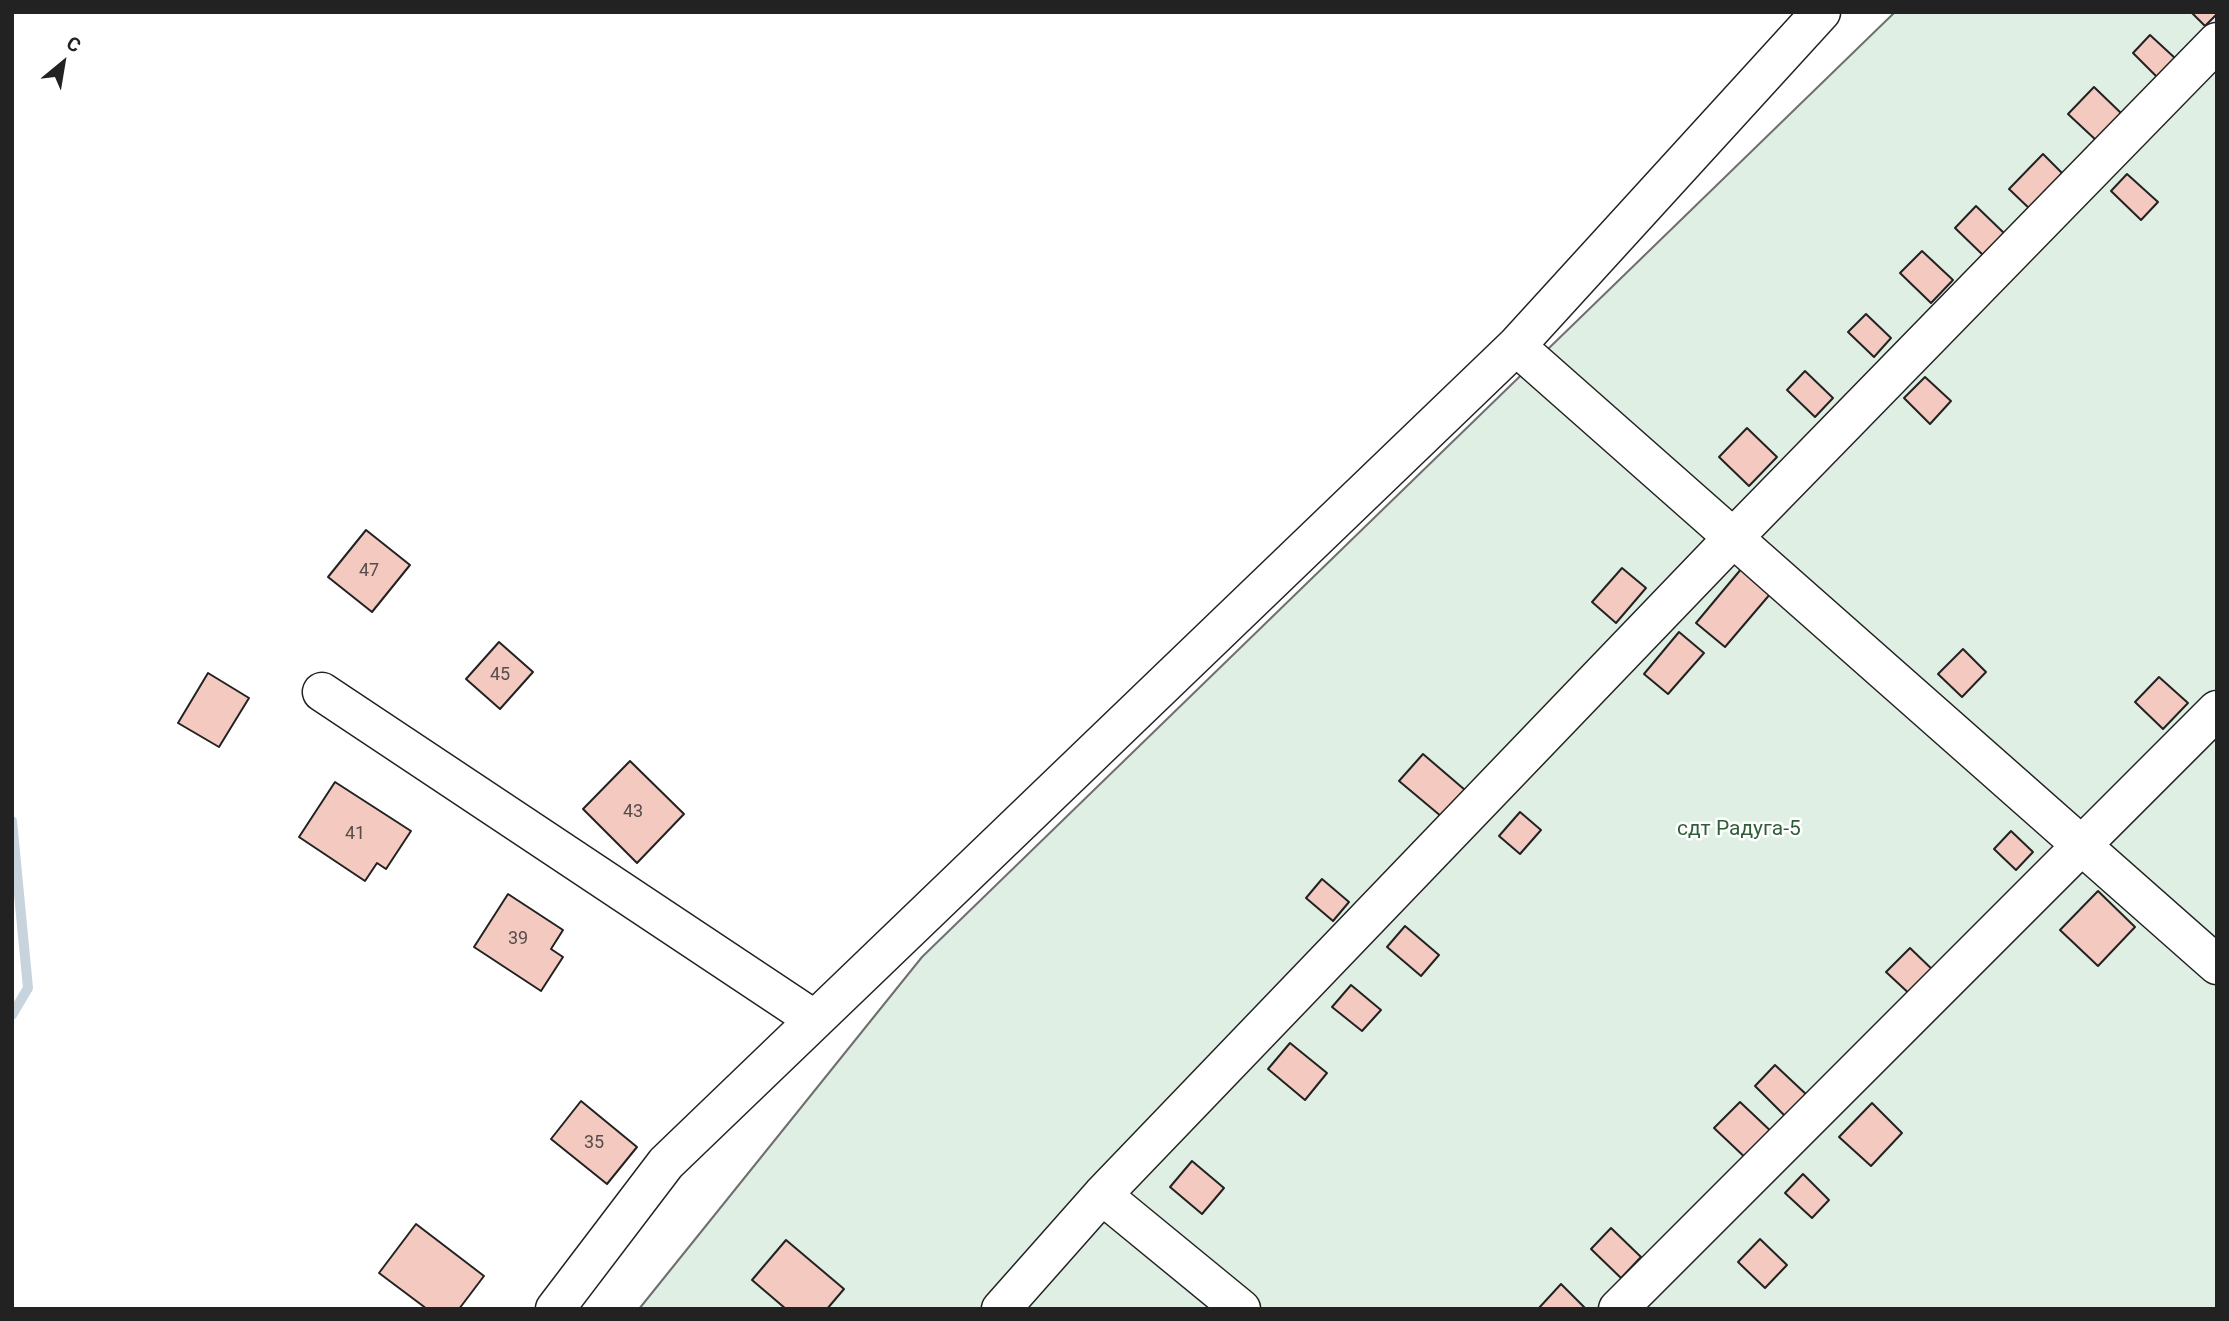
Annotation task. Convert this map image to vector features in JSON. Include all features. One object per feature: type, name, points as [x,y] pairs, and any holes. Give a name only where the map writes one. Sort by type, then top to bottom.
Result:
[{"type":"street","points":[[555,1309],[666,1163],[1516,346],[1821,12]]},
{"type":"street","points":[[1001,1309],[1102,1195],[1733,538],[2217,42]]},
{"type":"street","points":[[1516,346],[2217,965]]},
{"type":"street","points":[[322,692],[815,1020]]},
{"type":"street","points":[[1618,1309],[2217,710]]},
{"type":"street","points":[[1102,1195],[1241,1309]]},
{"type":"green space","name":"сдт Радуга-5","points":[[1895,12],[2217,12],[2217,1309],[639,1309],[922,957]]},
{"type":"building","points":[[2191,12],[2217,12],[2217,14],[2205,26]]},
{"type":"building","points":[[2150,35],[2176,59],[2158,78],[2133,53]]},
{"type":"building","points":[[2094,87],[2123,115],[2098,142],[2068,114]]},
{"type":"building","points":[[2043,154],[2066,177],[2033,212],[2009,189]]},
{"type":"building","points":[[2127,174],[2158,202],[2141,220],[2111,191]]},
{"type":"building","points":[[1976,206],[2006,235],[1985,257],[1955,228]]},
{"type":"building","points":[[1922,251],[1953,280],[1931,303],[1900,273]]},
{"type":"building","points":[[1866,314],[1891,338],[1874,357],[1848,332]]},
{"type":"building","points":[[1805,371],[1833,398],[1815,417],[1787,390]]},
{"type":"building","points":[[1925,377],[1951,401],[1930,424],[1904,398]]},
{"type":"building","points":[[1747,428],[1777,457],[1749,486],[1719,457]]},
{"type":"building","points":[[366,530],[410,565],[372,612],[328,577]]},
{"type":"building","points":[[1622,568],[1646,588],[1616,623],[1592,602]]},
{"type":"building","points":[[1742,568],[1771,593],[1725,647],[1696,623]]},
{"type":"building","points":[[1679,632],[1704,653],[1668,694],[1644,674]]},
{"type":"building","points":[[499,642],[533,672],[500,709],[466,679]]},
{"type":"building","points":[[1963,649],[1986,672],[1962,697],[1938,674]]},
{"type":"building","points":[[208,673],[249,698],[219,747],[178,723]]},
{"type":"building","points":[[2159,677],[2188,703],[2163,729],[2135,702]]},
{"type":"building","points":[[1423,754],[1465,790],[1442,817],[1399,781]]},
{"type":"building","points":[[630,761],[684,814],[637,863],[583,809]]},
{"type":"building","points":[[335,782],[411,831],[386,869],[377,863],[365,881],[299,837]]},
{"type":"building","points":[[1520,812],[1541,830],[1520,854],[1499,836]]},
{"type":"building","points":[[2011,831],[2033,852],[2016,870],[1994,849]]},
{"type":"building","points":[[1322,879],[1349,902],[1333,921],[1306,898]]},
{"type":"building","points":[[2098,891],[2135,927],[2098,966],[2060,930]]},
{"type":"building","points":[[508,894],[563,930],[551,949],[563,957],[541,991],[474,947]]},
{"type":"building","points":[[1405,926],[1439,955],[1421,976],[1387,947]]},
{"type":"building","points":[[1910,948],[1937,974],[1914,998],[1886,972]]},
{"type":"building","points":[[1351,985],[1381,1010],[1362,1031],[1332,1007]]},
{"type":"building","points":[[1290,1043],[1327,1073],[1305,1100],[1268,1069]]},
{"type":"building","points":[[1775,1065],[1809,1097],[1788,1119],[1755,1086]]},
{"type":"building","points":[[581,1101],[637,1147],[607,1184],[551,1139]]},
{"type":"building","points":[[1740,1102],[1776,1136],[1751,1163],[1714,1128]]},
{"type":"building","points":[[1872,1103],[1902,1133],[1871,1166],[1839,1137]]},
{"type":"building","points":[[1192,1161],[1224,1188],[1202,1214],[1170,1187]]},
{"type":"building","points":[[1803,1174],[1829,1200],[1812,1218],[1785,1193]]},
{"type":"building","points":[[416,1224],[484,1276],[459,1309],[427,1309],[379,1273]]},
{"type":"building","points":[[1611,1228],[1641,1257],[1621,1278],[1591,1249]]},
{"type":"building","points":[[1760,1239],[1787,1265],[1765,1288],[1738,1262]]},
{"type":"building","points":[[786,1240],[844,1289],[827,1309],[786,1309],[752,1280]]},
{"type":"building","points":[[1561,1284],[1586,1309],[1538,1309]]},
{"type":"waterway","points":[[12,821],[28,988],[12,1015]]}]
